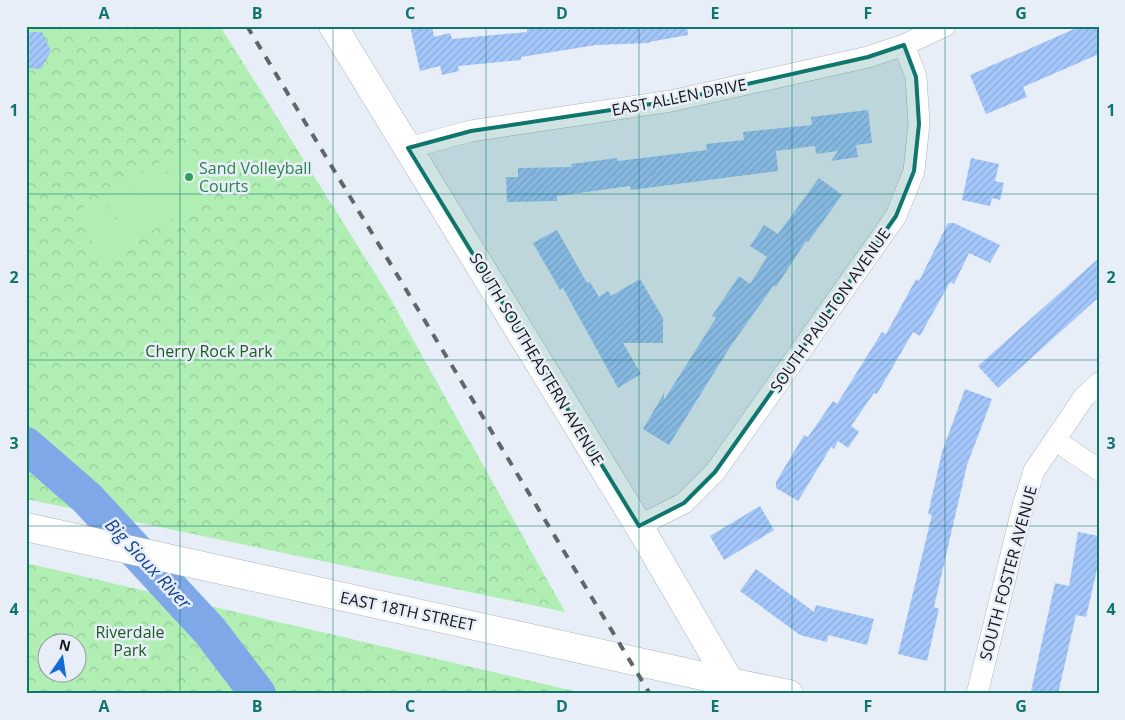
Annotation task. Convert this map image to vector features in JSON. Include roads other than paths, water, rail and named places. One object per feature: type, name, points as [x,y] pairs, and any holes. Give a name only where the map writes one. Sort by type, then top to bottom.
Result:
[{"type":"street","name":"SOUTH SOUTHEASTERN AVENUE","points":[[333,26],[639,526],[734,688]]},
{"type":"street","name":"EAST ALLEN DRIVE","points":[[408,148],[471,131],[671,101],[868,57],[904,45],[945,26]]},
{"type":"street","name":"SOUTH PAULTON AVENUE","points":[[639,526],[684,502],[715,472],[896,216],[914,172],[919,124],[916,77],[904,45]]},
{"type":"street","name":"SOUTH FOSTER AVENUE","points":[[977,694],[1023,506],[1034,471],[1084,396],[1099,383]]},
{"type":"street","points":[[1055,440],[1099,470]]},
{"type":"street","name":"EAST 18TH STREET","points":[[26,526],[340,596],[734,688],[789,694]]},
{"type":"waterway","name":"Big Sioux River","points":[[26,445],[87,498],[210,631],[258,694]]},
{"type":"railway","points":[[247,26],[650,694]]},
{"type":"place","name":"Sand Volleyball Courts","points":[[189,177]]},
{"type":"park label","name":"Cherry Rock Park","points":[[209,351]]},
{"type":"park label","name":"Riverdale Park","points":[[130,641]]}]
